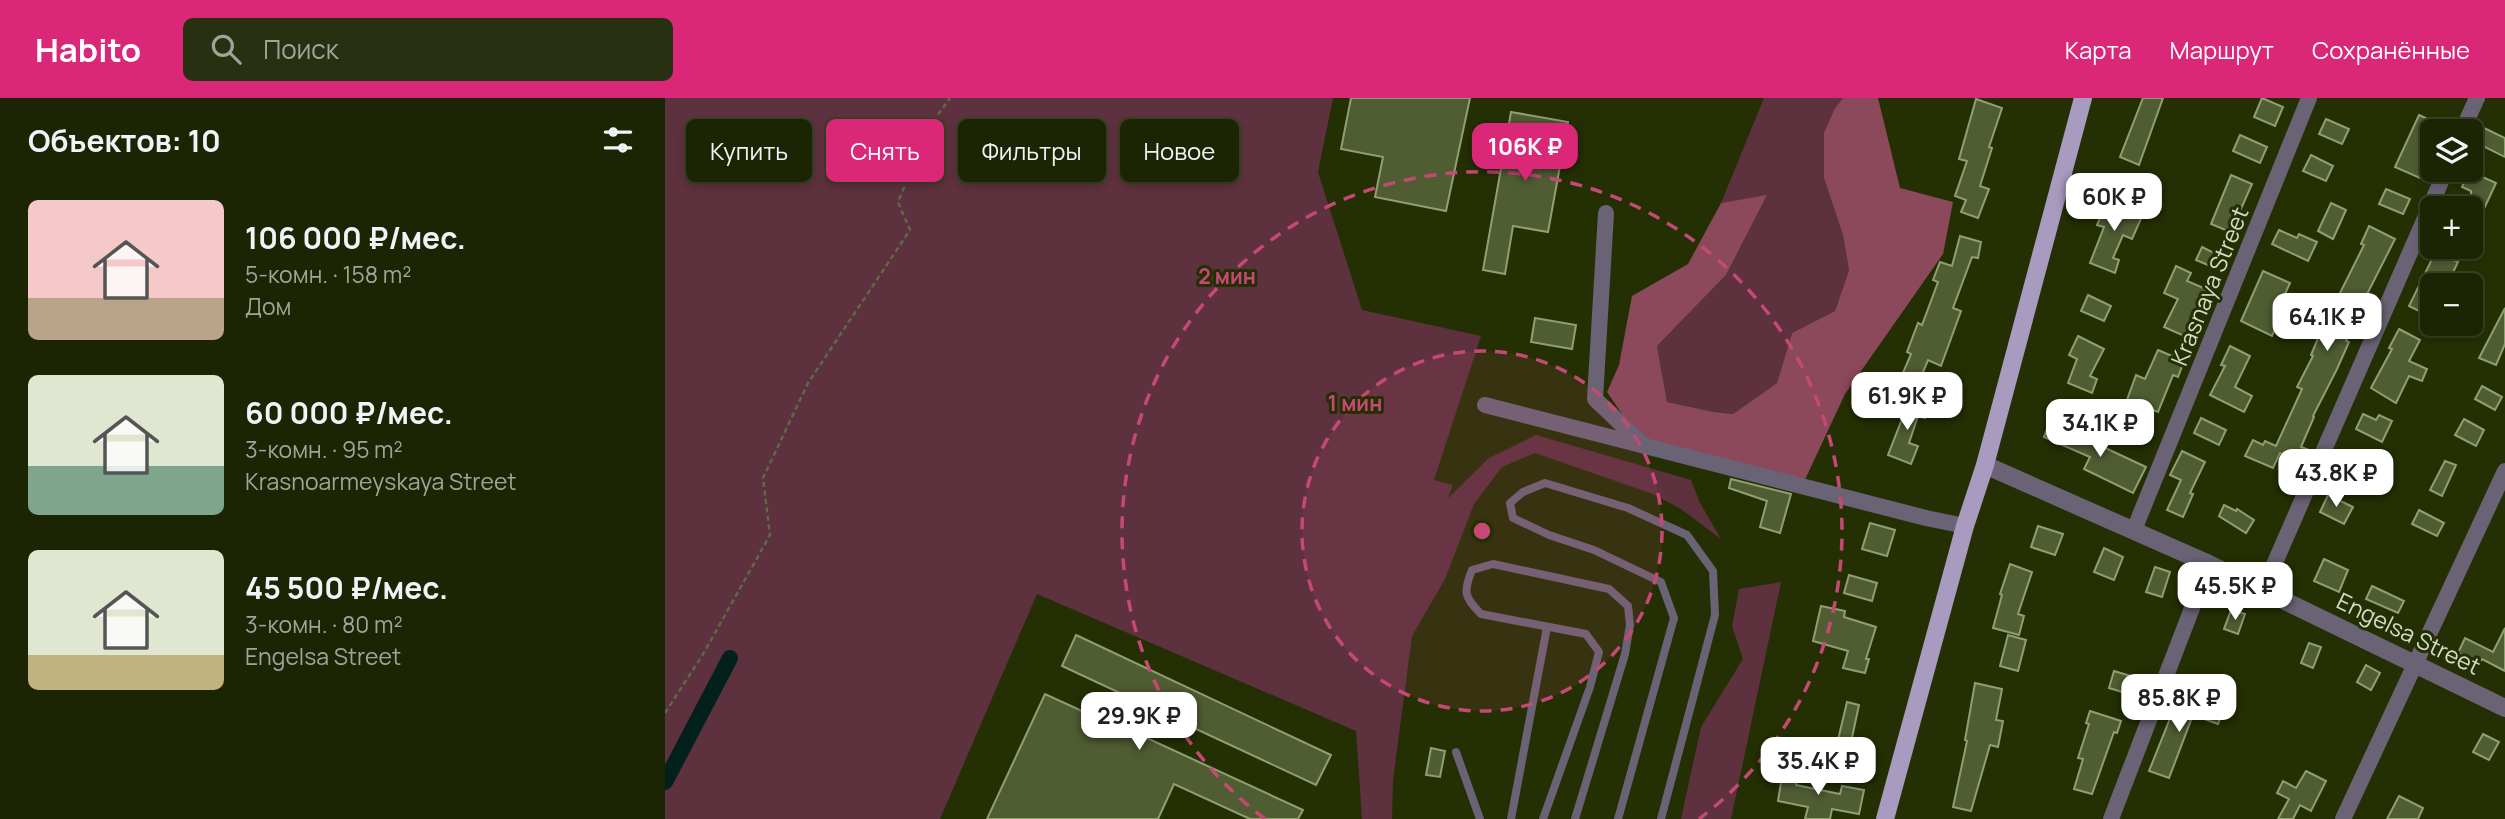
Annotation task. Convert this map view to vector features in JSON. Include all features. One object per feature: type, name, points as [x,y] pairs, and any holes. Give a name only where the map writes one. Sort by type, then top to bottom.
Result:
[{"type":"main road","points":[[1885,819],[1965,526],[1985,465],[2083,98]]},
{"type":"street","name":"Krasnaya Street","points":[[2134,530],[2309,98]]},
{"type":"street","points":[[2467,119],[2477,98]]},
{"type":"street","points":[[2263,590],[2441,182]]},
{"type":"street","points":[[1606,213],[1595,399],[1644,446]]},
{"type":"street","points":[[1485,405],[1965,526]]},
{"type":"street","name":"Engelsa Street","points":[[1985,465],[2210,564],[2505,708]]},
{"type":"street","points":[[2343,819],[2505,471]]},
{"type":"street","points":[[2111,819],[2210,564]]},
{"type":"lane","points":[[1618,819],[1674,618],[1661,582],[1594,550],[1549,535],[1513,518],[1510,503],[1523,492],[1545,483],[1627,508],[1687,535],[1713,571],[1715,615],[1661,819]]},
{"type":"lane","points":[[1543,819],[1590,687],[1599,652],[1586,634],[1481,614],[1469,602],[1465,588],[1472,570],[1493,564],[1609,589],[1628,606],[1630,625],[1625,654],[1575,819]]},
{"type":"lane","points":[[1511,819],[1547,627]]},
{"type":"lane","points":[[1456,752],[1481,819]]},
{"type":"path","points":[[665,713],[702,656],[770,536],[763,478],[808,383],[910,230],[898,202],[932,123],[950,98]]},
{"type":"shaded area","points":[[665,98],[1333,98],[1318,172],[1362,310],[1481,336],[1434,480],[1453,485],[1448,498],[1489,458],[1536,435],[1691,480],[1700,503],[1721,539],[1681,509],[1653,494],[1535,453],[1502,467],[1474,504],[1445,579],[1412,636],[1393,780],[1392,819],[1362,819],[1356,731],[1037,594],[940,819],[665,819]]},
{"type":"shaded area","points":[[1764,98],[1843,98],[1835,108],[1824,178],[1843,235],[1849,270],[1835,311],[1792,333],[1777,383],[1733,414],[1667,402],[1657,346],[1726,275],[1766,196],[1721,203]]},
{"type":"shaded area","points":[[1843,98],[1878,98],[1900,188],[1953,202],[1943,254],[1845,394],[1802,486],[1644,446],[1607,392],[1619,365],[1632,296],[1688,264],[1721,203],[1767,195],[1726,275],[1657,346],[1667,402],[1733,414],[1777,383],[1792,333],[1835,311],[1849,270],[1843,235],[1824,178],[1824,133],[1835,108]]},
{"type":"shaded area","points":[[1781,582],[1731,819],[1681,819],[1701,727],[1743,659],[1732,626],[1739,589]]},
{"type":"building","points":[[1351,98],[1470,98],[1446,211],[1375,197],[1383,157],[1341,149]]},
{"type":"building","points":[[2143,98],[2163,98],[2139,165],[2120,157]]},
{"type":"building","points":[[2262,98],[2283,107],[2275,126],[2254,117]]},
{"type":"building","points":[[1976,99],[2002,108],[1980,186],[1989,189],[1978,218],[1961,212],[1966,200],[1955,196],[1967,161],[1959,159]]},
{"type":"building","points":[[1511,112],[1568,122],[1548,232],[1513,226],[1505,274],[1483,270]]},
{"type":"building","points":[[2419,115],[2428,119],[2420,119],[2420,178],[2395,167]]},
{"type":"building","points":[[2326,119],[2349,129],[2342,144],[2319,134]]},
{"type":"building","points":[[2484,128],[2505,138],[2505,157],[2483,146]]},
{"type":"building","points":[[2240,135],[2267,147],[2260,163],[2233,151]]},
{"type":"building","points":[[2311,155],[2333,166],[2326,181],[2303,171]]},
{"type":"building","points":[[2231,175],[2252,184],[2240,211],[2244,213],[2235,234],[2211,224]]},
{"type":"building","points":[[2483,177],[2496,183],[2483,211],[2483,196],[2471,196],[2471,191],[2462,187],[2464,182],[2483,182]]},
{"type":"building","points":[[2386,189],[2410,199],[2403,214],[2379,204]]},
{"type":"building","points":[[2108,199],[2143,214],[2132,239],[2123,235],[2113,258],[2119,260],[2115,273],[2090,263],[2104,227],[2097,225]]},
{"type":"building","points":[[2331,203],[2346,210],[2333,239],[2318,231]]},
{"type":"building","points":[[2369,226],[2395,239],[2361,306],[2363,307],[2346,341],[2349,342],[2313,416],[2301,447],[2312,451],[2306,464],[2280,453],[2273,468],[2245,456],[2253,440],[2263,445],[2265,441],[2276,446],[2302,389],[2297,387],[2313,356],[2311,355],[2321,331],[2364,245],[2361,244]]},
{"type":"building","points":[[2279,230],[2297,238],[2299,234],[2317,242],[2308,261],[2272,244]]},
{"type":"building","points":[[1960,236],[1981,242],[1978,258],[1972,257],[1953,308],[1961,311],[1941,366],[1928,360],[1914,394],[1897,387],[1911,354],[1907,352],[1918,323],[1922,325],[1938,282],[1933,280],[1940,262],[1952,266]]},
{"type":"building","points":[[2202,247],[2222,257],[2217,269],[2196,260]]},
{"type":"building","points":[[2432,259],[2452,259],[2458,262],[2453,273],[2425,273]]},
{"type":"building","points":[[2176,266],[2191,273],[2187,281],[2206,289],[2190,322],[2198,326],[2191,339],[2164,327],[2178,299],[2164,293]]},
{"type":"building","points":[[2263,271],[2290,283],[2276,314],[2281,316],[2272,336],[2241,321]]},
{"type":"building","points":[[2420,284],[2420,312],[2409,306]]},
{"type":"building","points":[[2088,295],[2111,306],[2104,321],[2081,311]]},
{"type":"building","points":[[2505,308],[2505,344],[2496,365],[2479,358]]},
{"type":"building","points":[[1535,318],[1576,325],[1572,349],[1531,342]]},
{"type":"building","points":[[2399,329],[2420,340],[2409,361],[2427,369],[2422,381],[2409,376],[2396,403],[2371,388],[2392,349],[2389,348]]},
{"type":"building","points":[[2078,336],[2104,349],[2090,376],[2097,379],[2092,393],[2068,383],[2077,359],[2069,355]]},
{"type":"building","points":[[2230,346],[2250,356],[2235,387],[2252,396],[2244,412],[2210,395],[2225,366],[2221,365]]},
{"type":"building","points":[[2158,350],[2184,361],[2178,377],[2173,375],[2158,412],[2127,400],[2136,375],[2145,379]]},
{"type":"building","points":[[2482,386],[2502,397],[2495,410],[2475,399]]},
{"type":"building","points":[[1907,400],[1929,406],[1925,418],[1918,416],[1909,443],[1918,446],[1911,464],[1888,455]]},
{"type":"building","points":[[2363,414],[2376,420],[2379,415],[2392,421],[2382,442],[2356,429]]},
{"type":"building","points":[[2201,418],[2226,430],[2219,445],[2194,433]]},
{"type":"building","points":[[2464,419],[2484,430],[2476,446],[2455,435]]},
{"type":"building","points":[[2050,422],[2146,467],[2133,493],[2084,469],[2090,457],[2044,437]]},
{"type":"building","points":[[2182,451],[2205,462],[2190,493],[2193,494],[2183,517],[2167,510],[2181,480],[2170,475]]},
{"type":"building","points":[[2445,461],[2456,465],[2442,496],[2430,490]]},
{"type":"building","points":[[1731,479],[1791,494],[1780,533],[1760,527],[1767,501],[1729,488]]},
{"type":"building","points":[[2328,495],[2353,507],[2344,524],[2320,512]]},
{"type":"building","points":[[2224,505],[2236,511],[2237,509],[2254,520],[2246,533],[2219,516]]},
{"type":"building","points":[[2419,510],[2444,523],[2437,536],[2412,524]]},
{"type":"building","points":[[1870,523],[1895,530],[1887,556],[1862,549]]},
{"type":"building","points":[[2038,526],[2063,534],[2055,555],[2031,547]]},
{"type":"building","points":[[2104,548],[2123,557],[2114,580],[2094,572]]},
{"type":"building","points":[[2324,559],[2348,570],[2339,592],[2314,581]]},
{"type":"building","points":[[2010,564],[2032,572],[2018,614],[2024,616],[2019,635],[1993,628]]},
{"type":"building","points":[[2155,567],[2170,572],[2162,597],[2146,592]]},
{"type":"building","points":[[1849,575],[1877,583],[1872,601],[1844,593]]},
{"type":"building","points":[[2372,586],[2404,601],[2398,613],[2366,599]]},
{"type":"building","points":[[1821,606],[1845,611],[1844,617],[1876,627],[1866,659],[1869,659],[1865,673],[1843,668],[1848,651],[1813,641]]},
{"type":"building","points":[[2231,610],[2245,614],[2238,634],[2224,629]]},
{"type":"building","points":[[2505,628],[2505,671],[2482,659],[2480,663],[2458,653],[2465,638],[2493,652]]},
{"type":"building","points":[[1076,635],[1331,755],[1316,785],[1149,707],[1136,733],[1303,810],[1298,819],[1250,819],[1174,784],[1158,819],[987,819],[1045,694],[1106,722],[1120,693],[1062,666]]},
{"type":"building","points":[[2008,635],[2026,640],[2018,671],[2000,666]]},
{"type":"building","points":[[2309,643],[2321,647],[2313,668],[2301,663]]},
{"type":"building","points":[[2366,665],[2380,673],[2371,690],[2357,682]]},
{"type":"building","points":[[2114,671],[2134,677],[2129,694],[2109,688]]},
{"type":"building","points":[[1975,683],[2002,689],[1996,720],[2003,721],[1998,747],[1990,745],[1971,811],[1953,807],[1967,741],[1965,740]]},
{"type":"building","points":[[2179,696],[2222,714],[2218,724],[2193,715],[2169,778],[2149,771]]},
{"type":"building","points":[[1847,702],[1859,705],[1850,747],[1837,744]]},
{"type":"building","points":[[2090,711],[2121,721],[2117,733],[2114,732],[2092,794],[2074,789],[2083,759],[2078,758],[2089,724],[2086,723]]},
{"type":"building","points":[[2483,734],[2499,742],[2489,760],[2473,752]]},
{"type":"building","points":[[1431,748],[1445,751],[1440,777],[1426,775]]},
{"type":"building","points":[[1784,764],[1800,767],[1796,785],[1840,794],[1842,786],[1864,790],[1859,814],[1832,809],[1830,819],[1805,819],[1808,807],[1778,801]]},
{"type":"building","points":[[2306,771],[2326,781],[2311,811],[2300,805],[2293,819],[2278,819],[2289,799],[2277,793],[2283,781],[2296,788]]},
{"type":"building","points":[[2399,796],[2423,808],[2418,819],[2387,819]]},
{"type":"waterway","points":[[665,782],[730,658]]}]
